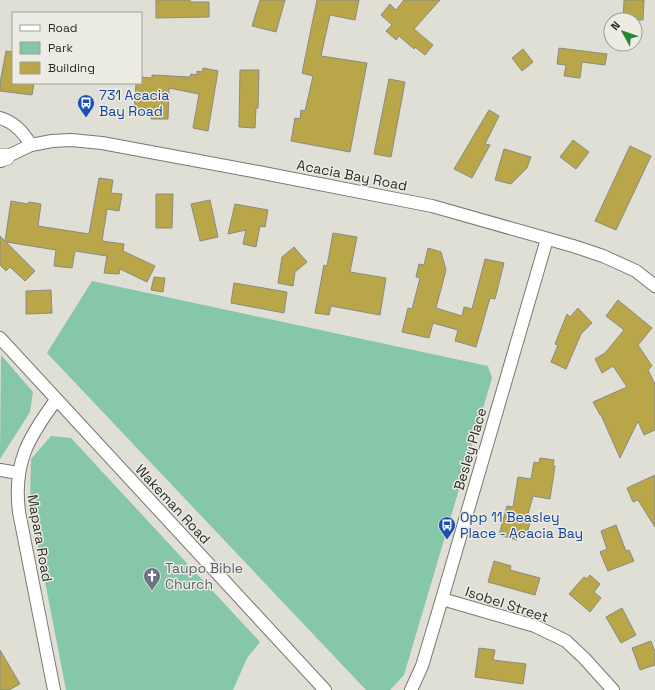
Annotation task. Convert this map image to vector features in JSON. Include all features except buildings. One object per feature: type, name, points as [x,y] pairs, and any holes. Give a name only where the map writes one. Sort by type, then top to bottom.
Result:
[{"type":"street","points":[[0,118],[20,129],[31,145]]},
{"type":"street","name":"Acacia Bay Road","points":[[2,159],[31,145],[52,141],[71,140],[102,143],[258,172],[432,206],[547,239],[603,256],[636,271],[655,286]]},
{"type":"street","name":"Besley Place","points":[[411,690],[422,666],[547,239]]},
{"type":"street","name":"Wakeman Road","points":[[0,338],[325,690]]},
{"type":"street","name":"Mapara Road","points":[[54,690],[19,512],[17,494],[18,473],[23,454],[30,438],[56,400]]},
{"type":"street","points":[[0,470],[18,473]]},
{"type":"street","name":"Isobel Street","points":[[442,599],[535,626],[566,641],[585,659],[613,690]]},
{"type":"green space","points":[[92,281],[488,366],[492,378],[404,675],[390,690],[366,690],[47,353]]},
{"type":"green space","points":[[1,355],[33,392],[30,412],[0,459]]},
{"type":"green space","points":[[51,436],[71,438],[260,642],[247,658],[233,690],[66,690],[30,504],[31,459]]},
{"type":"place","name":"731 Acacia Bay Road","points":[[86,118]]},
{"type":"place","name":"Opp 11 Beasley Place - Acacia Bay","points":[[447,540]]},
{"type":"place","name":"Taupo Bible Church","points":[[152,591]]}]
